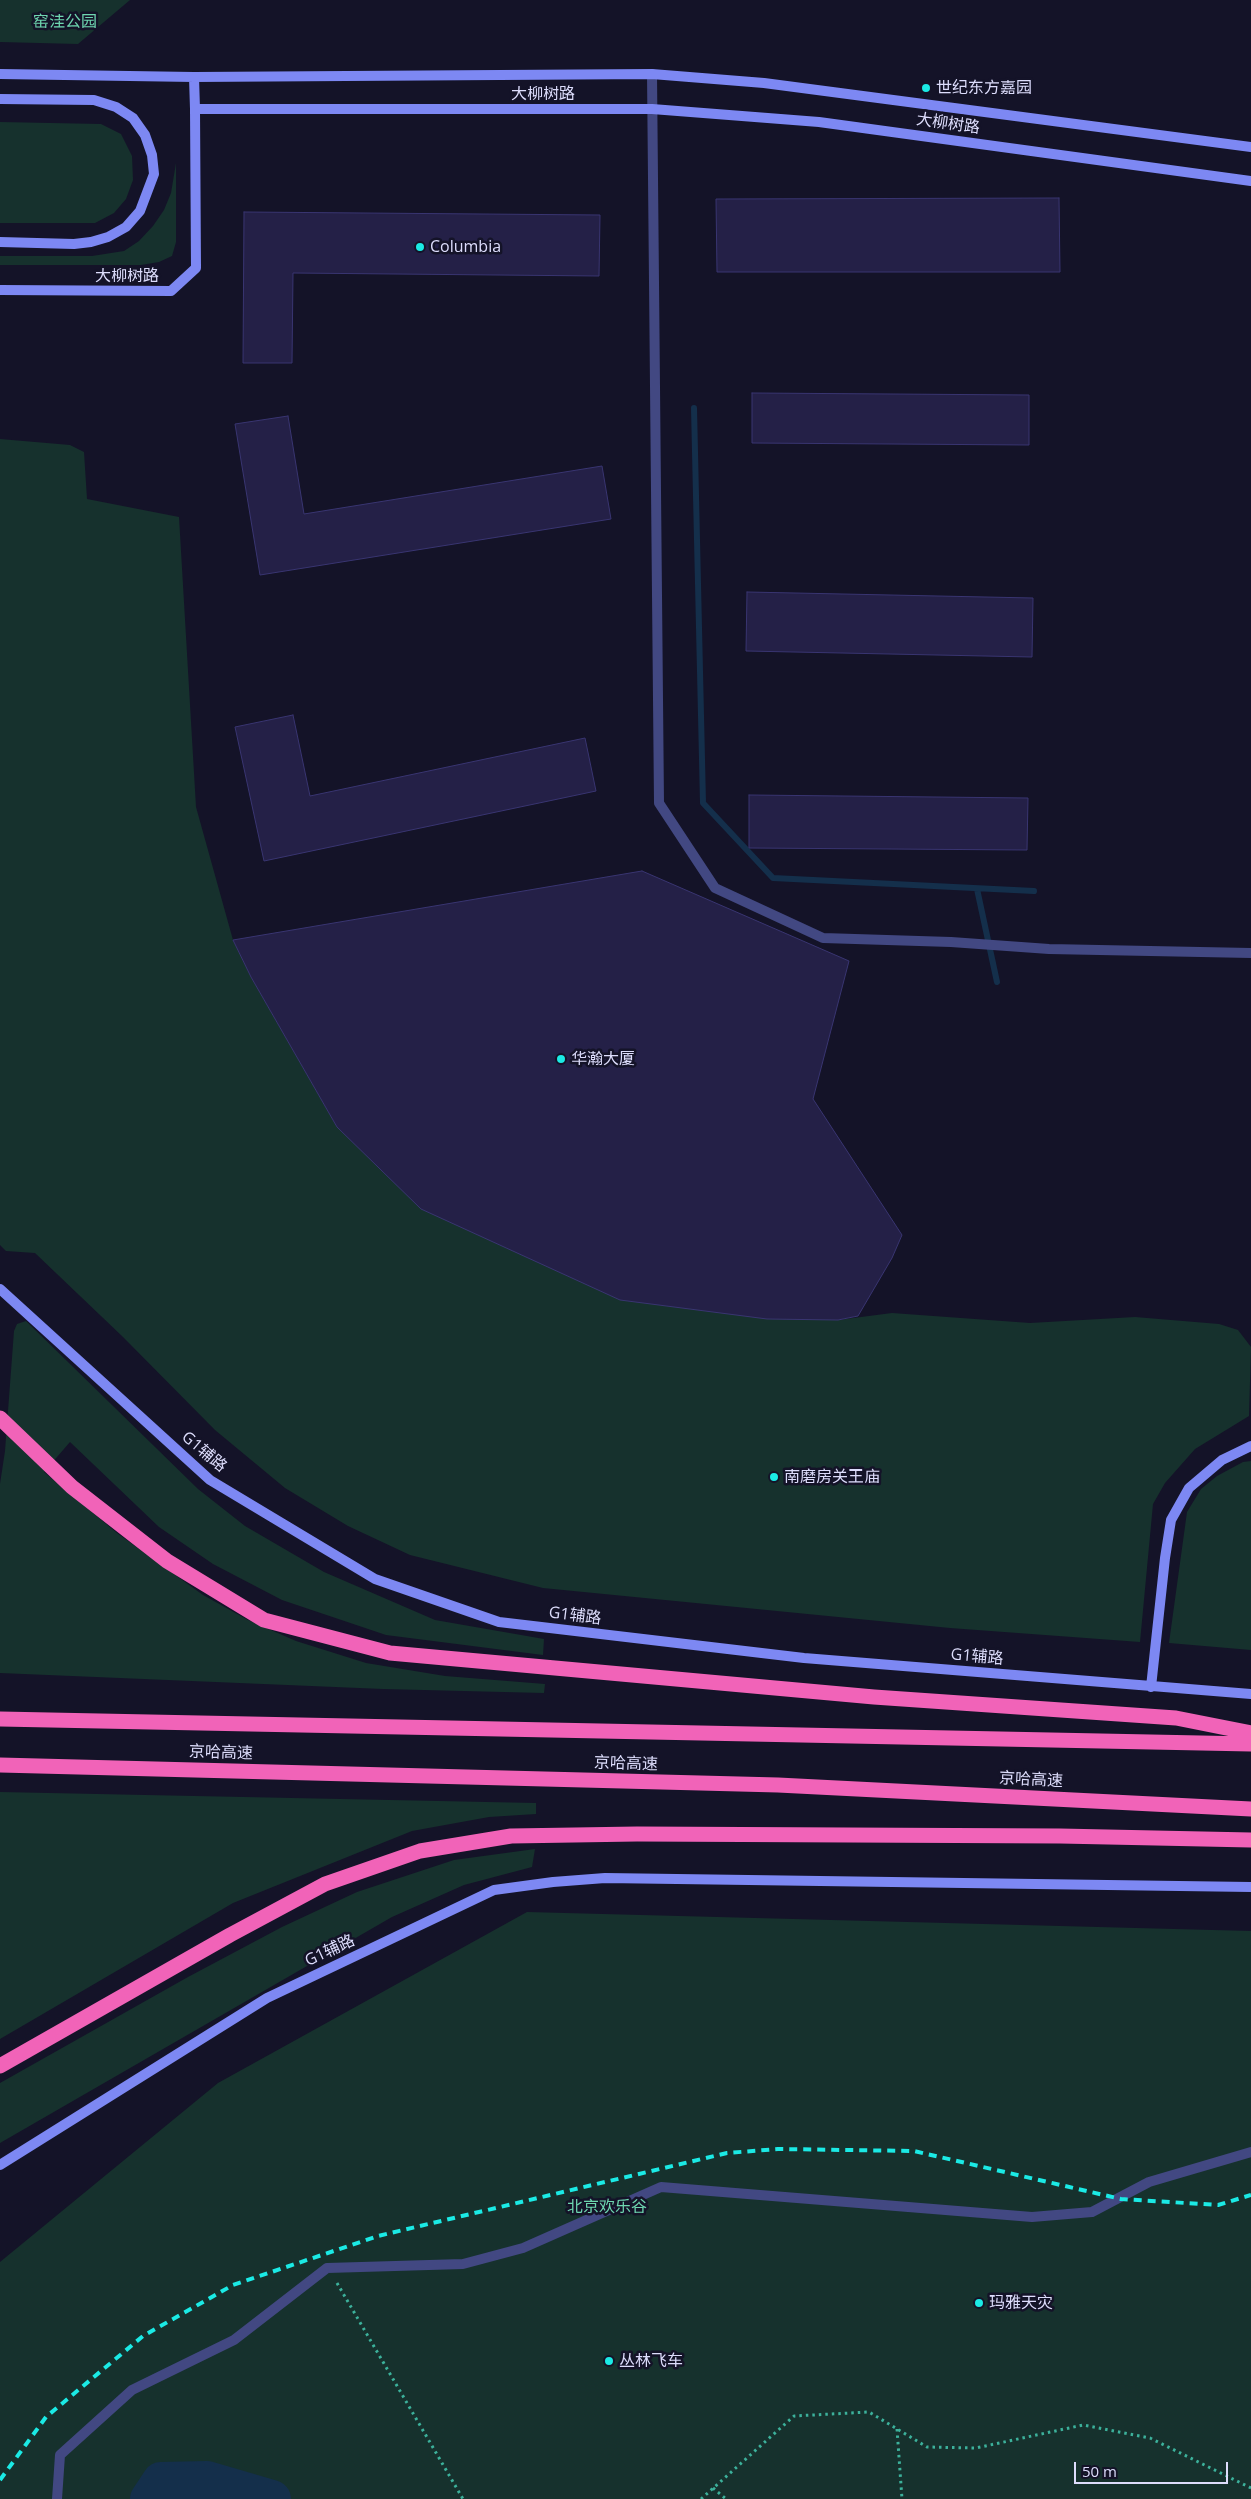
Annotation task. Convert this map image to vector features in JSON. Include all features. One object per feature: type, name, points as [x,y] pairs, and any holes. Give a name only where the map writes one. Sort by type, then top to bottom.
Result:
[{"type":"highway","points":[[0,1418],[72,1487],[167,1560],[264,1620],[390,1653],[874,1697],[1176,1718],[1251,1733]]},
{"type":"highway","name":"京哈高速","points":[[7,1719],[1251,1744]]},
{"type":"highway","name":"京哈高速","points":[[6,1765],[778,1785],[1251,1809]]},
{"type":"highway","points":[[0,2066],[230,1935],[325,1884],[420,1851],[511,1836],[1041,1836],[1251,1840]]},
{"type":"street","name":"大柳树路","points":[[0,74],[194,77],[652,74],[764,83],[1251,147]]},
{"type":"street","points":[[652,74],[659,803],[715,888],[823,938],[951,942],[1025,947],[1251,953]]},
{"type":"street","points":[[194,77],[195,109]]},
{"type":"street","name":"大柳树路","points":[[0,99],[94,100],[116,107],[133,118],[145,135],[152,155],[154,174],[140,211],[126,227],[108,237],[74,244],[0,242]]},
{"type":"street","name":"大柳树路","points":[[0,290],[171,291],[196,268],[195,109],[652,109],[819,122],[1251,181]]},
{"type":"street","name":"G1辅路","points":[[0,1290],[210,1480],[375,1579],[499,1622],[804,1658],[1251,1694]]},
{"type":"street","points":[[1151,1687],[1171,1520],[1189,1488],[1222,1460],[1251,1446]]},
{"type":"street","name":"G1辅路","points":[[0,2165],[267,1998],[494,1890],[553,1882],[605,1878],[1251,1887]]},
{"type":"street","points":[[57,2499],[60,2454],[132,2390],[234,2340],[328,2268],[463,2264],[523,2248],[661,2187],[1032,2217],[1092,2212],[1149,2182],[1251,2152]]},
{"type":"path","points":[[328,2268],[463,2499]]},
{"type":"path","points":[[701,2499],[794,2416],[869,2412],[927,2447],[976,2448],[1083,2425],[1150,2438],[1251,2488]]},
{"type":"path","points":[[897,2429],[902,2499]]},
{"type":"path","points":[[713,2488],[726,2499]]},
{"type":"green space","name":"窑洼公园","points":[[0,0],[130,0],[78,44],[0,42]]},
{"type":"green space","points":[[0,122],[101,124],[121,134],[132,156],[133,180],[126,199],[114,213],[95,223],[0,223]]},
{"type":"green space","points":[[176,163],[176,242],[172,256],[159,262],[141,265],[0,265],[0,256],[92,256],[124,251],[139,241],[164,210],[171,193]]},
{"type":"green space","points":[[0,439],[70,445],[84,452],[87,499],[179,517],[196,807],[233,940],[251,977],[337,1127],[838,1320],[892,1313],[1030,1323],[1135,1317],[1219,1324],[1238,1330],[1251,1347],[1249,1416],[1195,1449],[1165,1483],[1153,1504],[1140,1642],[950,1628],[543,1588],[410,1555],[348,1526],[285,1488],[215,1430],[123,1337],[35,1253],[6,1251],[0,1245]]},
{"type":"green space","points":[[26,1321],[198,1489],[245,1526],[324,1572],[435,1620],[544,1639],[543,1655],[386,1635],[282,1600],[213,1564],[159,1527],[70,1442],[44,1472],[117,1533],[203,1595],[248,1620],[296,1641],[366,1663],[445,1676],[545,1684],[544,1693],[383,1689],[0,1673],[0,1484],[5,1451],[14,1331],[17,1324]]},
{"type":"green space","points":[[1251,1461],[1251,1650],[1169,1643],[1187,1512],[1201,1489],[1217,1476],[1243,1462]]},
{"type":"green space","points":[[0,1792],[536,1803],[536,1814],[489,1817],[412,1831],[233,1903],[0,2039]]},
{"type":"green space","points":[[535,1849],[532,1867],[464,1885],[392,1917],[0,2143],[0,2083],[188,1977],[282,1927],[357,1892],[454,1860]]},
{"type":"green space","name":"北京欢乐谷","points":[[527,1912],[1251,1931],[1251,2499],[0,2499],[0,2262],[218,2083]]},
{"type":"building","points":[[1059,198],[1060,272],[717,272],[716,199]]},
{"type":"building","points":[[244,212],[600,215],[599,276],[293,273],[292,363],[243,363]]},
{"type":"building","points":[[752,393],[1029,395],[1029,445],[752,443]]},
{"type":"building","points":[[288,416],[304,514],[602,466],[611,519],[260,575],[235,424]]},
{"type":"building","points":[[747,592],[1033,598],[1032,657],[746,651]]},
{"type":"building","points":[[293,715],[310,796],[585,738],[596,791],[264,861],[235,727]]},
{"type":"building","points":[[749,795],[1028,798],[1027,850],[749,848]]},
{"type":"building","name":"华瀚大厦","points":[[642,871],[849,961],[813,1099],[902,1235],[892,1258],[858,1316],[838,1320],[767,1319],[620,1300],[421,1209],[337,1127],[251,977],[233,940]]},
{"type":"waterway","points":[[694,408],[703,803],[773,878],[1034,891]]},
{"type":"waterway","points":[[977,889],[997,982]]},
{"type":"waterway","points":[[149,2499],[161,2481],[207,2480],[272,2499]]},
{"type":"railway","points":[[0,2480],[46,2417],[143,2336],[233,2285],[378,2236],[727,2153],[778,2149],[914,2151],[1121,2199],[1218,2205],[1251,2195]]},
{"type":"place","name":"世纪东方嘉园","points":[[926,88]]},
{"type":"place","name":"Columbia","points":[[420,247]]},
{"type":"place","name":"华瀚大厦","points":[[561,1059]]},
{"type":"place","name":"南磨房关王庙","points":[[774,1477]]},
{"type":"place","name":"玛雅天灾","points":[[979,2303]]},
{"type":"place","name":"丛林飞车","points":[[609,2361]]}]
